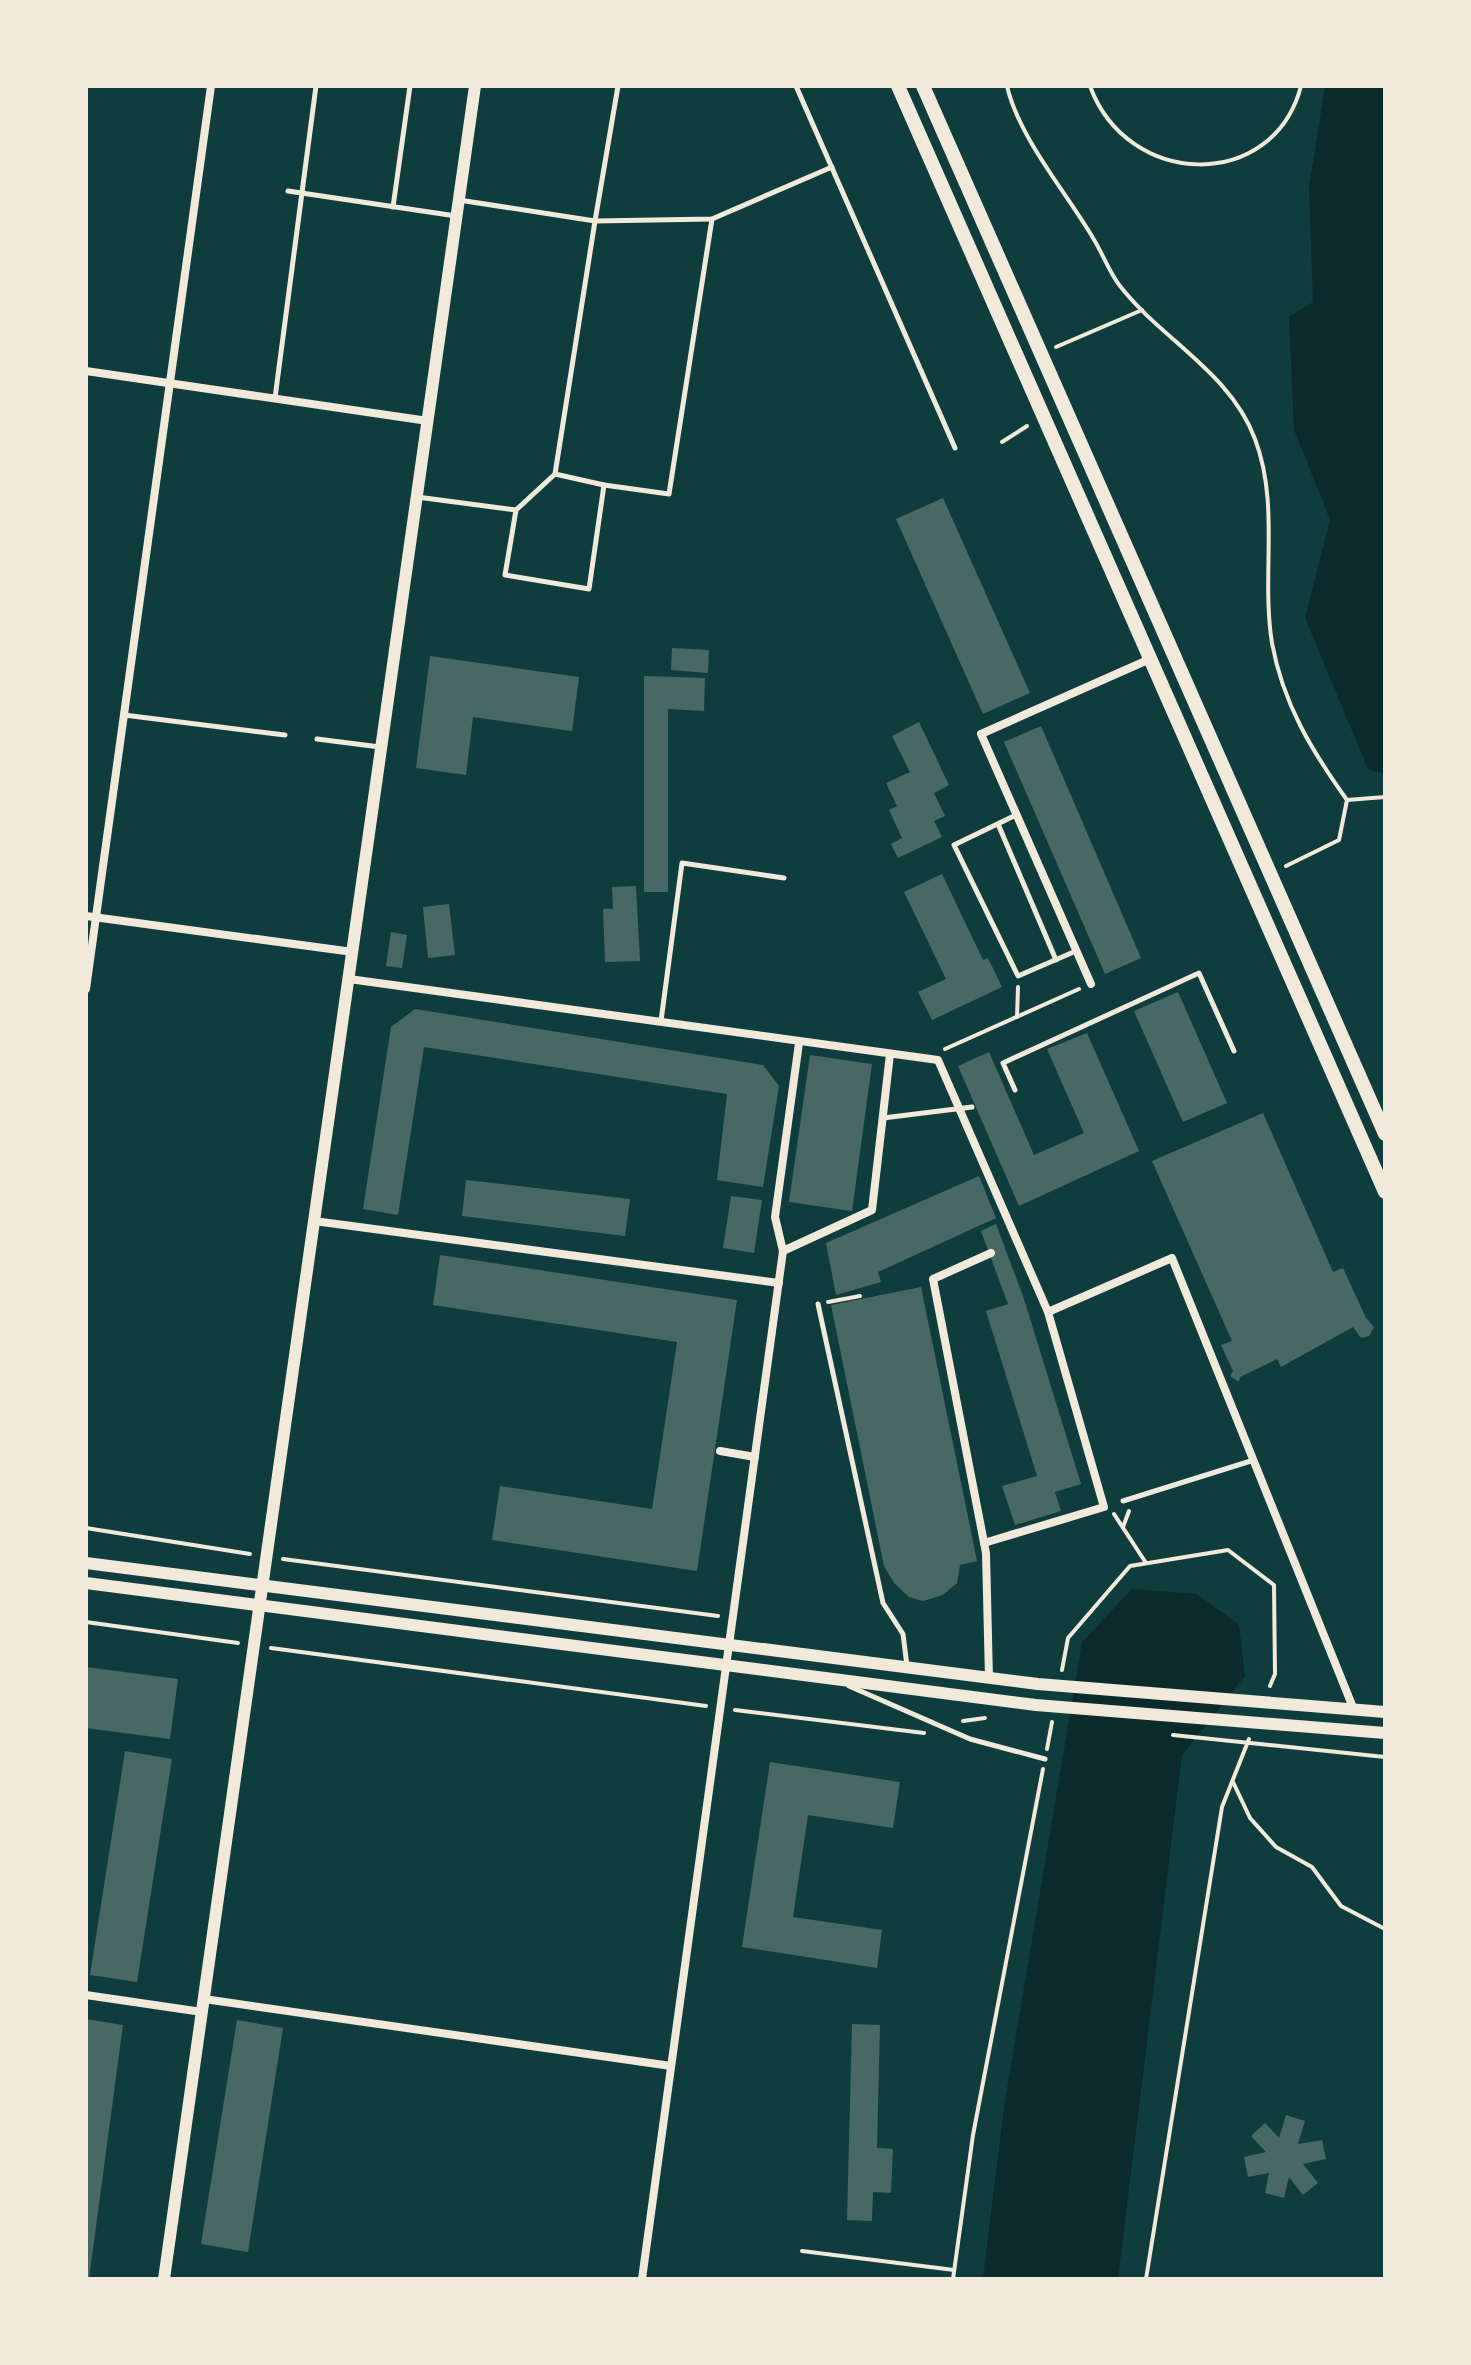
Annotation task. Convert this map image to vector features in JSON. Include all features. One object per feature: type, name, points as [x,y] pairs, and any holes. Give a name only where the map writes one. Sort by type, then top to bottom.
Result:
[{"type":"main road","points":[[898,86],[1385,1192]]},
{"type":"main road","points":[[923,86],[1385,1134]]},
{"type":"street","points":[[86,989],[91,917],[124,715],[211,86]]},
{"type":"street","points":[[164,2279],[475,86]]},
{"type":"street","points":[[86,371],[428,421]]},
{"type":"street","points":[[1091,984],[981,734],[1150,659]]},
{"type":"street","points":[[91,917],[353,952]]},
{"type":"street","points":[[349,979],[938,1060],[1048,1312],[1104,1507],[984,1543]]},
{"type":"street","points":[[642,2279],[779,1283],[783,1251],[775,1217],[799,1043]]},
{"type":"street","points":[[783,1251],[872,1210],[890,1054]]},
{"type":"street","points":[[314,1221],[779,1283]]},
{"type":"street","points":[[989,1678],[984,1543],[933,1279],[991,1253]]},
{"type":"street","points":[[1048,1312],[1172,1258],[1354,1710]]},
{"type":"street","points":[[720,1451],[755,1457]]},
{"type":"street","points":[[86,1563],[1038,1684],[1385,1712]]},
{"type":"street","points":[[86,1583],[1036,1705],[1385,1733]]},
{"type":"street","points":[[86,1995],[202,2012]]},
{"type":"street","points":[[204,1999],[671,2066]]},
{"type":"lane","points":[[275,399],[316,86]]},
{"type":"lane","points":[[393,207],[410,86]]},
{"type":"lane","points":[[604,485],[589,589],[505,575],[516,510],[555,474],[618,86]]},
{"type":"lane","points":[[796,86],[955,448]]},
{"type":"lane","points":[[459,200],[595,221],[712,219],[832,167]]},
{"type":"lane","points":[[288,191],[457,216]]},
{"type":"lane","points":[[555,474],[669,494],[712,219]]},
{"type":"lane","points":[[417,497],[516,510]]},
{"type":"lane","points":[[124,715],[285,735]]},
{"type":"lane","points":[[317,739],[381,747]]},
{"type":"lane","points":[[1017,814],[954,845],[1018,976],[1076,951]]},
{"type":"lane","points":[[998,824],[1056,960]]},
{"type":"lane","points":[[661,1023],[682,863],[784,878]]},
{"type":"lane","points":[[1015,1090],[1003,1063],[1199,973],[1234,1051]]},
{"type":"lane","points":[[883,1118],[972,1107]]},
{"type":"lane","points":[[818,1304],[883,1603],[903,1634],[907,1667]]},
{"type":"lane","points":[[1123,1501],[1254,1460]]},
{"type":"lane","points":[[833,1679],[970,1739],[1045,1759]]},
{"type":"path","points":[[1007,86],[1034,145],[1118,285],[1175,343],[1222,382],[1255,438],[1269,504],[1272,641],[1287,702],[1315,756],[1347,800],[1339,840],[1285,866]]},
{"type":"path","points":[[1090,86],[1098,108],[1121,137],[1152,157],[1187,165],[1224,162],[1257,147],[1283,122],[1301,86]]},
{"type":"path","points":[[1053,349],[1142,310]]},
{"type":"path","points":[[1002,442],[1043,416]]},
{"type":"path","points":[[1347,800],[1385,797]]},
{"type":"path","points":[[1017,1017],[1018,976]]},
{"type":"path","points":[[930,1059],[1091,984]]},
{"type":"path","points":[[818,1304],[860,1296]]},
{"type":"path","points":[[1099,1492],[1146,1563]]},
{"type":"path","points":[[86,1528],[267,1557],[732,1618]]},
{"type":"path","points":[[1060,1683],[1068,1638],[1130,1566],[1228,1550],[1274,1585],[1275,1674],[1265,1699]]},
{"type":"path","points":[[953,2279],[973,2135],[1054,1713]]},
{"type":"path","points":[[1146,2279],[1222,1807],[1250,1736]]},
{"type":"path","points":[[1232,1781],[1250,1818],[1276,1847],[1312,1867],[1341,1906],[1385,1929]]},
{"type":"path","points":[[802,2251],[954,2270]]},
{"type":"water","points":[[1325,86],[1385,86],[1385,774],[1368,769],[1305,618],[1330,520],[1294,430],[1289,317],[1313,302],[1309,187]]},
{"type":"water","points":[[1132,1589],[1197,1594],[1239,1625],[1245,1676],[1182,1755],[1118,2279],[983,2279],[1004,2107],[1082,1642]]},
{"type":"building","points":[[943,498],[1030,693],[983,714],[896,519]]},
{"type":"building","points":[[672,648],[709,650],[708,673],[671,670]]},
{"type":"building","points":[[430,656],[579,677],[572,731],[473,717],[466,775],[416,768]]},
{"type":"building","points":[[644,676],[705,678],[704,711],[668,709],[668,892],[644,892]]},
{"type":"building","points":[[919,722],[949,785],[934,793],[945,816],[934,821],[942,837],[898,858],[891,844],[902,838],[889,810],[897,806],[886,783],[910,772],[892,736]]},
{"type":"building","points":[[1041,726],[1141,958],[1105,974],[1004,742]]},
{"type":"building","points":[[942,874],[983,960],[988,958],[1002,987],[932,1020],[918,992],[946,979],[904,892]]},
{"type":"building","points":[[636,886],[640,961],[605,962],[603,909],[613,909],[612,887]]},
{"type":"building","points":[[449,904],[455,955],[428,958],[423,907]]},
{"type":"building","points":[[391,932],[407,935],[402,968],[386,966]]},
{"type":"building","points":[[1178,992],[1227,1103],[1183,1122],[1134,1011]]},
{"type":"building","points":[[415,1009],[763,1065],[779,1086],[763,1187],[717,1180],[727,1094],[424,1047],[398,1215],[363,1209],[391,1027]]},
{"type":"building","points":[[1087,1033],[1139,1151],[1019,1206],[958,1066],[989,1052],[1034,1155],[1084,1133],[1047,1049]]},
{"type":"building","points":[[810,1055],[872,1064],[852,1211],[789,1202]]},
{"type":"building","points":[[1263,1113],[1333,1272],[1343,1268],[1366,1318],[1374,1327],[1369,1336],[1361,1338],[1353,1327],[1281,1367],[1277,1359],[1240,1377],[1239,1382],[1230,1376],[1233,1371],[1221,1345],[1232,1341],[1152,1161]]},
{"type":"building","points":[[979,1176],[996,1218],[878,1272],[881,1282],[836,1295],[826,1243]]},
{"type":"building","points":[[466,1180],[630,1199],[625,1236],[462,1216]]},
{"type":"building","points":[[731,1196],[762,1200],[754,1253],[723,1248]]},
{"type":"building","points":[[996,1224],[1024,1299],[1081,1484],[1055,1492],[1061,1511],[1015,1525],[1002,1486],[1037,1476],[986,1311],[1008,1304],[981,1231]]},
{"type":"building","points":[[440,1255],[737,1300],[697,1571],[492,1540],[500,1486],[652,1509],[677,1342],[433,1305]]},
{"type":"building","points":[[921,1287],[977,1561],[960,1565],[957,1583],[943,1595],[923,1601],[909,1597],[894,1583],[884,1566],[831,1305]]},
{"type":"building","points":[[86,1667],[178,1679],[170,1739],[86,1728]]},
{"type":"building","points":[[125,1751],[172,1759],[137,1982],[90,1975]]},
{"type":"building","points":[[770,1762],[900,1782],[893,1828],[808,1815],[793,1917],[882,1930],[877,1968],[742,1947]]},
{"type":"building","points":[[86,2019],[123,2025],[89,2279],[86,2279]]},
{"type":"building","points":[[237,2020],[283,2028],[248,2252],[201,2244]]},
{"type":"building","points":[[852,2024],[880,2025],[877,2148],[893,2149],[891,2193],[873,2192],[872,2221],[847,2220]]},
{"type":"building","points":[[1286,2115],[1305,2121],[1298,2144],[1322,2140],[1326,2159],[1303,2164],[1318,2183],[1303,2195],[1289,2177],[1284,2198],[1265,2193],[1269,2173],[1248,2177],[1244,2157],[1266,2152],[1251,2136],[1265,2123],[1279,2138]]}]
